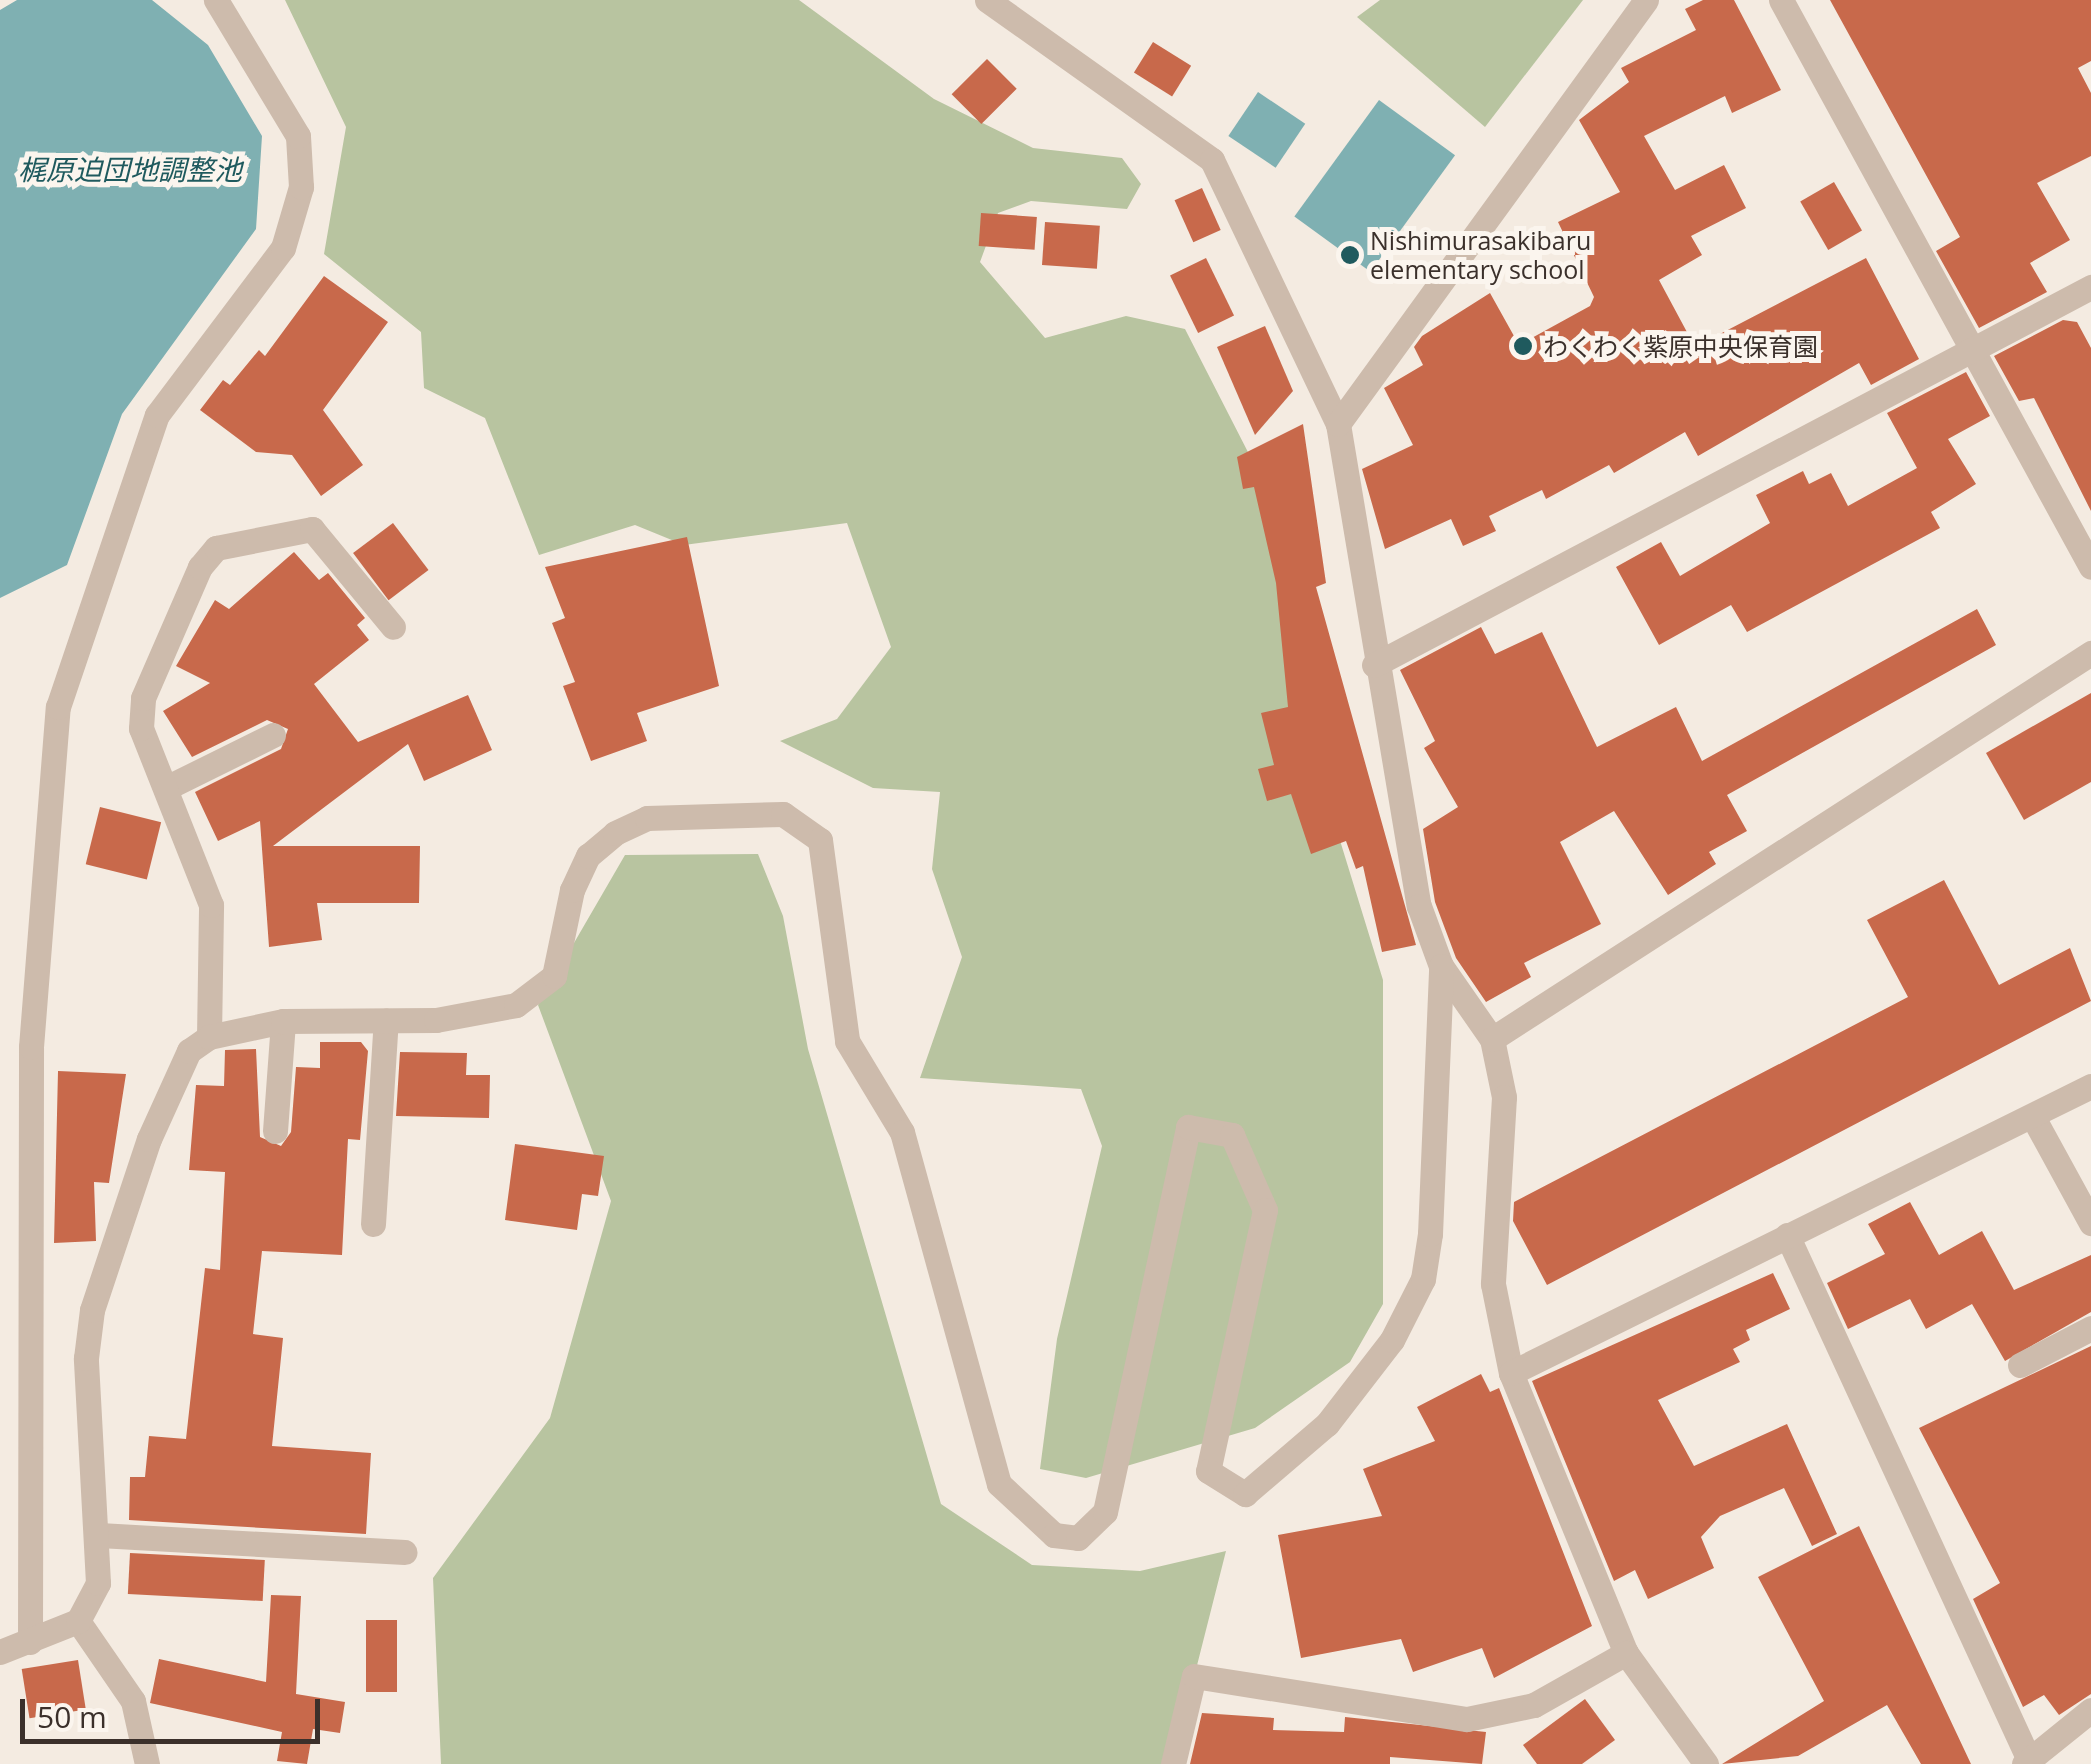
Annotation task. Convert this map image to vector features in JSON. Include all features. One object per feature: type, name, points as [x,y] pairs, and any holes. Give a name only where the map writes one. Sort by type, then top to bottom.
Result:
[{"type":"street","points":[[30,1642],[31,1047],[58,707],[157,415],[283,248],[302,187],[298,136],[216,0]]},
{"type":"street","points":[[987,0],[1212,160],[1338,424],[1374,665],[1419,906],[1441,966],[1492,1040],[1504,1097],[1493,1284],[1511,1373],[1626,1653],[1706,1764]]},
{"type":"street","points":[[1338,424],[1646,0]]},
{"type":"street","points":[[1781,0],[2091,567]]},
{"type":"street","points":[[1374,665],[2091,287]]},
{"type":"street","points":[[209,1037],[212,905],[168,787],[141,728],[144,698],[216,548],[312,528],[392,626]]},
{"type":"street","points":[[1492,1040],[2091,653]]},
{"type":"street","points":[[168,787],[272,736]]},
{"type":"street","points":[[0,1652],[78,1620],[98,1583],[99,1535],[86,1358],[92,1310],[174,1075],[209,1037],[283,1021],[478,1016],[516,1005],[554,976],[572,890],[588,856],[616,832],[647,818],[783,814],[810,827],[820,840],[848,1041],[902,1132],[1000,1484],[1034,1525],[1078,1538],[1105,1512],[1188,1127],[1232,1136],[1265,1210],[1208,1471],[1245,1494],[1327,1424],[1392,1340],[1423,1279],[1430,1234],[1441,966]]},
{"type":"street","points":[[373,1224],[386,1020]]},
{"type":"street","points":[[275,1130],[283,1021]]},
{"type":"street","points":[[1511,1373],[2091,1086]]},
{"type":"street","points":[[2034,1117],[2091,1223]]},
{"type":"street","points":[[1787,1235],[2026,1762],[2091,1710]]},
{"type":"street","points":[[2020,1365],[2091,1328]]},
{"type":"street","points":[[99,1535],[405,1552]]},
{"type":"street","points":[[78,1620],[133,1701],[147,1764]]},
{"type":"street","points":[[1174,1764],[1194,1676],[1467,1719],[1534,1705],[1626,1653]]},
{"type":"green space","points":[[285,0],[799,0],[934,99],[1033,148],[1122,158],[1141,184],[1127,209],[1031,201],[998,213],[980,262],[1045,338],[1126,316],[1185,329],[1251,458],[1338,834],[1383,980],[1383,1304],[1350,1362],[1255,1428],[1086,1478],[1040,1469],[1057,1339],[1102,1146],[1081,1089],[920,1078],[962,957],[932,869],[940,792],[873,788],[780,741],[837,719],[891,647],[847,523],[684,545],[635,525],[539,555],[485,418],[424,388],[421,332],[324,254],[346,127]]},
{"type":"green space","points":[[1380,0],[1583,0],[1485,127],[1357,17]]},
{"type":"green space","points":[[758,854],[783,916],[808,1049],[941,1504],[1032,1565],[1140,1571],[1226,1551],[1172,1764],[441,1764],[433,1578],[550,1418],[611,1201],[538,1005],[625,855]]},
{"type":"water","name":"梶原迫団地調整池","points":[[17,0],[152,0],[208,45],[262,136],[256,229],[122,414],[67,565],[0,598],[0,10]]},
{"type":"water","points":[[1258,92],[1305,124],[1276,168],[1228,136]]},
{"type":"water","points":[[1379,100],[1455,155],[1370,272],[1294,216]]},
{"type":"building","points":[[1703,0],[1734,0],[1781,90],[1732,113],[1725,96],[1644,136],[1675,190],[1724,165],[1746,208],[1691,236],[1702,255],[1659,280],[1695,347],[1866,258],[1919,359],[1871,385],[1859,363],[1698,456],[1685,432],[1614,473],[1609,465],[1546,499],[1542,490],[1489,516],[1496,531],[1463,546],[1451,519],[1385,549],[1362,469],[1413,445],[1384,388],[1423,365],[1414,347],[1422,336],[1490,293],[1519,345],[1590,306],[1594,297],[1558,222],[1620,192],[1579,120],[1629,82],[1621,68],[1696,30],[1685,9]]},
{"type":"building","points":[[1830,0],[2091,0],[2091,61],[2078,68],[2091,93],[2091,156],[2037,183],[2070,240],[2030,263],[2047,292],[1979,328],[1936,251],[1960,237]]},
{"type":"building","points":[[1153,42],[1191,66],[1172,96],[1134,73]]},
{"type":"building","points":[[987,59],[1017,89],[981,124],[952,94]]},
{"type":"building","points":[[1834,182],[1862,230],[1828,250],[1800,202]]},
{"type":"building","points":[[1202,188],[1221,230],[1193,242],[1175,200]]},
{"type":"building","points":[[981,213],[1037,217],[1035,250],[979,246]]},
{"type":"building","points":[[1045,222],[1100,226],[1097,269],[1042,265]]},
{"type":"building","points":[[1206,258],[1234,316],[1198,333],[1170,276]]},
{"type":"building","points":[[324,276],[388,322],[323,410],[363,465],[321,496],[292,455],[256,452],[200,410],[223,380],[230,385],[259,350],[265,356]]},
{"type":"building","points":[[2063,320],[2077,322],[2091,348],[2091,511],[2034,398],[2019,401],[1994,356]]},
{"type":"building","points":[[1265,326],[1293,391],[1255,435],[1217,347]]},
{"type":"building","points":[[1966,372],[1990,416],[1948,439],[1976,484],[1931,512],[1940,528],[1747,632],[1731,605],[1659,645],[1616,567],[1661,542],[1680,576],[1770,523],[1756,495],[1803,471],[1809,484],[1831,473],[1848,506],[1917,468],[1887,413]]},
{"type":"building","points":[[1303,424],[1326,583],[1316,587],[1416,945],[1382,952],[1363,866],[1356,869],[1346,841],[1311,854],[1291,794],[1267,801],[1258,769],[1274,765],[1261,713],[1288,707],[1276,583],[1254,487],[1243,489],[1237,457]]},
{"type":"building","points":[[393,523],[429,570],[389,600],[353,553]]},
{"type":"building","points":[[687,537],[719,686],[637,713],[647,741],[591,761],[563,686],[575,682],[552,623],[565,618],[545,567]]},
{"type":"building","points":[[294,552],[319,580],[328,573],[365,618],[357,625],[369,640],[314,684],[358,742],[468,695],[492,750],[424,781],[408,744],[273,846],[420,846],[419,903],[317,903],[322,940],[269,947],[260,821],[218,841],[195,792],[281,749],[288,729],[267,720],[192,757],[163,711],[210,683],[176,666],[215,600],[229,609]]},
{"type":"building","points":[[1977,609],[1996,645],[1727,795],[1747,831],[1709,852],[1716,864],[1668,895],[1614,811],[1560,842],[1601,924],[1524,963],[1531,977],[1486,1002],[1456,958],[1435,902],[1423,829],[1458,807],[1424,748],[1435,741],[1400,670],[1481,627],[1495,654],[1542,632],[1597,747],[1676,707],[1702,761]]},
{"type":"building","points":[[2091,693],[2091,782],[2024,820],[1986,753]]},
{"type":"building","points":[[100,807],[161,822],[147,879],[86,864]]},
{"type":"building","points":[[1944,880],[1999,985],[2070,948],[2091,1001],[1547,1285],[1513,1221],[1514,1202],[1908,997],[1867,920]]},
{"type":"building","points":[[320,1042],[361,1042],[368,1051],[360,1140],[348,1139],[342,1255],[262,1251],[253,1334],[283,1338],[272,1446],[371,1453],[366,1534],[129,1520],[130,1477],[145,1477],[149,1436],[186,1439],[205,1268],[220,1270],[225,1172],[189,1170],[196,1085],[224,1086],[225,1050],[256,1049],[260,1137],[281,1146],[291,1132],[296,1067],[320,1068]]},
{"type":"building","points":[[400,1052],[467,1053],[466,1075],[490,1075],[489,1118],[396,1116]]},
{"type":"building","points":[[58,1071],[126,1074],[109,1183],[94,1182],[96,1241],[54,1243]]},
{"type":"building","points":[[515,1144],[604,1156],[598,1196],[582,1194],[577,1230],[505,1220]]},
{"type":"building","points":[[1910,1202],[1939,1255],[1982,1231],[2014,1290],[2091,1255],[2091,1312],[2005,1361],[1972,1304],[1926,1329],[1910,1299],[1848,1329],[1827,1283],[1885,1254],[1868,1224]]},
{"type":"building","points":[[1773,1273],[1790,1309],[1746,1330],[1750,1340],[1733,1349],[1740,1362],[1658,1400],[1694,1466],[1787,1424],[1837,1534],[1812,1546],[1784,1488],[1720,1516],[1701,1537],[1714,1568],[1648,1599],[1635,1570],[1614,1581],[1532,1381]]},
{"type":"building","points":[[2091,1346],[2091,1694],[2059,1715],[2044,1695],[2023,1707],[1973,1599],[2000,1583],[1919,1428]]},
{"type":"building","points":[[1481,1374],[1490,1392],[1499,1388],[1592,1626],[1494,1678],[1482,1648],[1413,1672],[1401,1639],[1301,1658],[1278,1535],[1382,1516],[1363,1469],[1435,1441],[1417,1407]]},
{"type":"building","points":[[1859,1526],[1971,1764],[1921,1764],[1887,1705],[1798,1756],[1722,1764],[1824,1701],[1758,1577]]},
{"type":"building","points":[[130,1553],[265,1560],[263,1601],[128,1594]]},
{"type":"building","points":[[271,1595],[301,1596],[296,1694],[345,1702],[340,1733],[313,1729],[307,1764],[277,1761],[282,1732],[150,1703],[159,1659],[266,1682]]},
{"type":"building","points":[[366,1620],[397,1620],[397,1692],[366,1692]]},
{"type":"building","points":[[78,1660],[86,1709],[30,1718],[22,1669]]},
{"type":"building","points":[[1585,1699],[1615,1740],[1582,1764],[1537,1764],[1523,1745]]},
{"type":"building","points":[[1202,1713],[1274,1718],[1273,1730],[1344,1732],[1345,1717],[1486,1732],[1482,1764],[1390,1757],[1390,1764],[1190,1764]]},
{"type":"place","name":"Nishimurasakibaru elementary school","points":[[1350,255]]},
{"type":"place","name":"わくわく紫原中央保育園","points":[[1523,346]]}]
